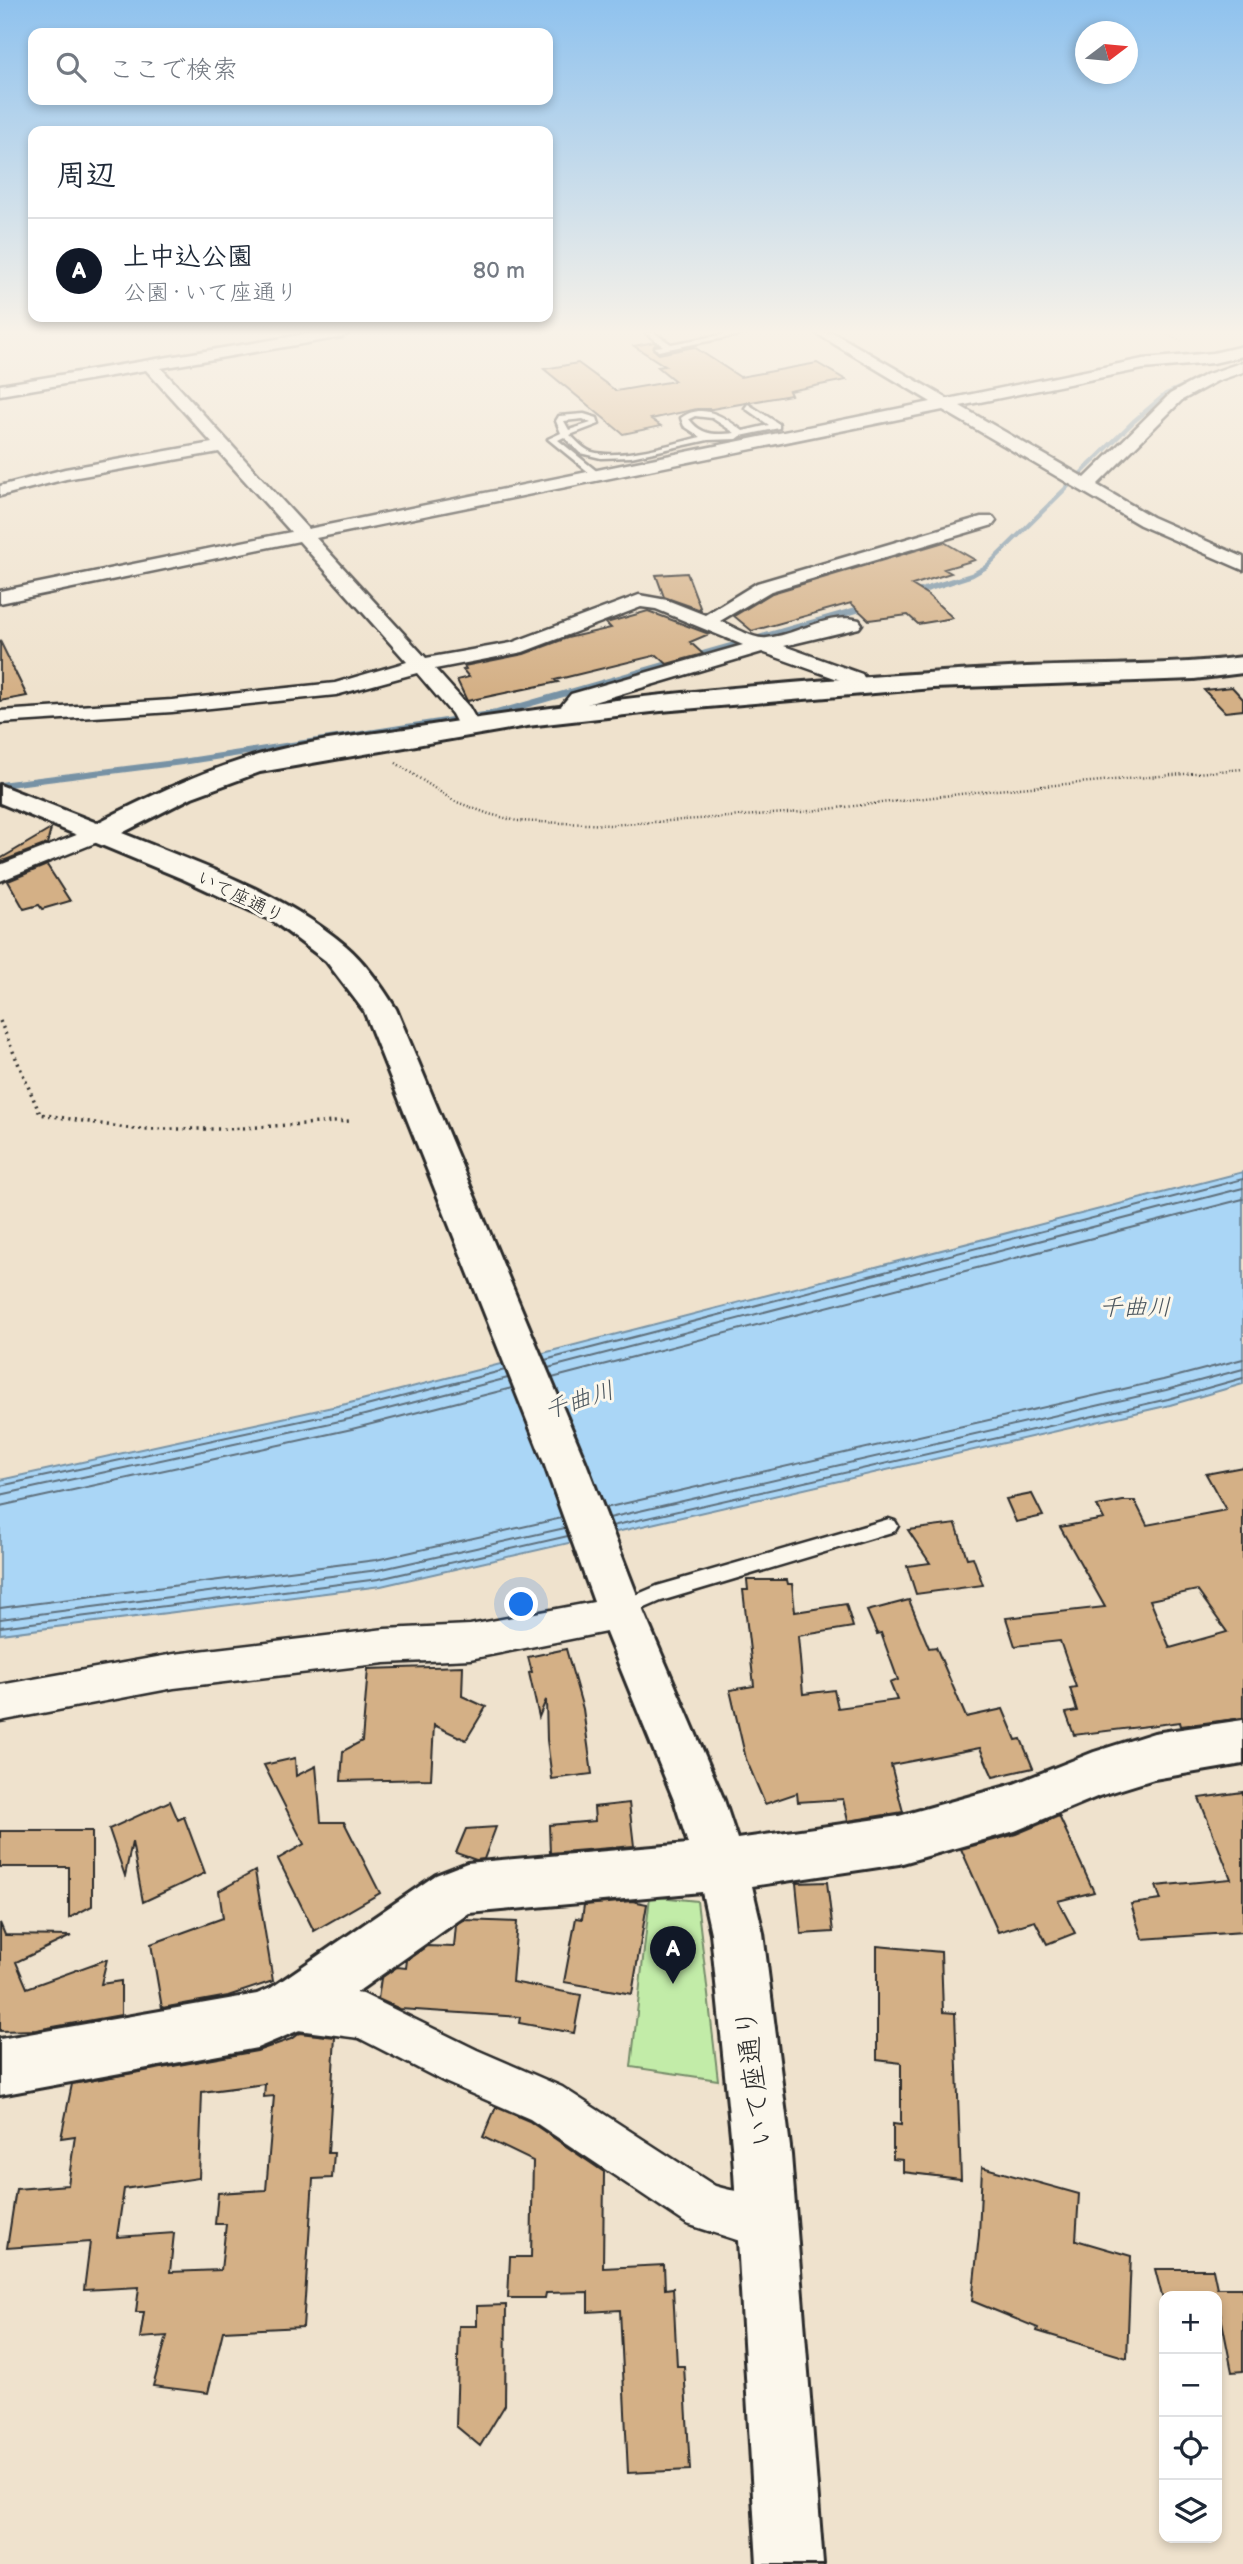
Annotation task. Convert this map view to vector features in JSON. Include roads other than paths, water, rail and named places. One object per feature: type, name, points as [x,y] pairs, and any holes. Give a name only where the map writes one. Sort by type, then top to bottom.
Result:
[{"type":"street","points":[[0,491],[65,474],[187,453]]},
{"type":"street","points":[[231,453],[466,720]]},
{"type":"street","points":[[0,597],[596,475],[684,453]]},
{"type":"street","points":[[1029,453],[1163,531],[1243,564]]},
{"type":"street","points":[[1080,482],[1113,453]]},
{"type":"street","points":[[709,623],[714,616],[764,587],[987,521]]},
{"type":"street","points":[[0,717],[172,706],[336,689],[421,666],[516,648],[639,601],[660,604],[756,643],[855,678],[858,686]]},
{"type":"street","points":[[575,712],[572,706],[579,699],[756,643],[852,624]]},
{"type":"street","points":[[0,874],[97,834],[213,778],[253,765],[375,743],[466,720],[858,686],[1047,674],[1194,671],[1243,665]]},
{"type":"street","name":"いて座通り","points":[[0,793],[194,873],[284,915],[337,954],[380,1009],[565,1463],[617,1603],[699,1800],[722,1866],[737,1933],[768,2220],[790,2564]]},
{"type":"street","points":[[0,1703],[174,1671],[386,1646],[470,1642],[617,1603]]},
{"type":"street","points":[[0,2067],[257,2021],[290,2007],[454,1893],[467,1888],[722,1866],[899,1840],[1015,1807],[1094,1775],[1154,1756],[1243,1742]]},
{"type":"street","points":[[290,2007],[363,2016],[461,2066],[546,2104],[704,2207],[740,2217],[768,2220]]},
{"type":"lane","points":[[569,453],[596,475]]},
{"type":"lane","points":[[586,453],[599,456],[633,453]]},
{"type":"lane","points":[[617,1603],[657,1594],[889,1526]]},
{"type":"water","name":"千曲川","points":[[1243,1172],[1243,1384],[1170,1405],[381,1586],[0,1634],[0,1480],[346,1404]]},
{"type":"waterway","points":[[947,583],[986,567],[1102,453]]},
{"type":"waterway","points":[[911,594],[952,581]]},
{"type":"waterway","points":[[0,785],[182,762],[497,713],[867,607]]},
{"type":"place","name":"上中込公園","points":[[673,1984]]}]
